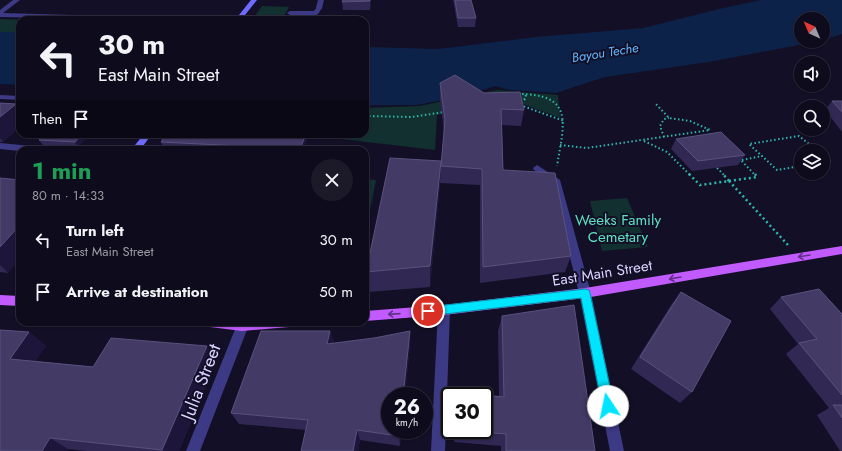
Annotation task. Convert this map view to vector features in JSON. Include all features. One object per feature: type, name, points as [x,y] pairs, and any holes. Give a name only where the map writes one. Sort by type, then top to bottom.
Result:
[{"type":"main road","points":[[241,16],[254,0]]},
{"type":"main road","points":[[138,146],[145,138]]},
{"type":"main road","name":"East Main Street","points":[[369,316],[444,310],[585,293],[842,250]]},
{"type":"main road","points":[[0,300],[16,299]]},
{"type":"street","points":[[0,14],[16,0]]},
{"type":"street","points":[[290,13],[316,13],[321,0]]},
{"type":"street","points":[[0,14],[59,16]]},
{"type":"street","points":[[0,97],[16,98]]},
{"type":"street","points":[[0,146],[16,148]]},
{"type":"street","points":[[537,168],[555,180],[585,293],[616,451]]},
{"type":"street","points":[[438,451],[444,310]]},
{"type":"street","name":"Julia Street","points":[[194,451],[242,326]]},
{"type":"path","points":[[513,93],[543,96],[551,99],[557,104],[564,121],[555,180]]},
{"type":"path","points":[[526,94],[524,99],[518,105],[564,121]]},
{"type":"path","points":[[515,100],[521,101]]},
{"type":"path","points":[[655,103],[669,118]]},
{"type":"path","points":[[369,116],[412,117],[450,111]]},
{"type":"path","points":[[664,137],[660,126],[664,120],[669,118],[687,119],[704,126],[715,135]]},
{"type":"path","points":[[560,145],[587,148],[710,130]]},
{"type":"path","points":[[794,167],[777,170],[749,144],[799,136],[809,144]]},
{"type":"path","points":[[644,140],[667,152],[700,185],[757,176],[736,155]]},
{"type":"path","points":[[741,160],[762,156]]},
{"type":"path","points":[[717,168],[799,257]]},
{"type":"green space","points":[[262,6],[289,7],[284,16],[255,16]]},
{"type":"green space","points":[[0,19],[16,20],[16,32],[0,32]]},
{"type":"green space","points":[[497,90],[558,95],[560,118],[523,104],[499,102],[437,115],[435,150],[333,138],[369,138],[369,108],[419,106]]},
{"type":"green space","points":[[369,179],[376,180],[369,216]]},
{"type":"green space","name":"Weeks Family Cemetary","points":[[627,198],[648,247],[602,251],[590,201]]},
{"type":"water","name":"Bayou Teche","points":[[761,0],[842,0],[842,34],[830,38],[830,12],[794,12],[794,46],[709,62],[605,77],[556,93],[510,90],[495,86],[464,96],[417,105],[369,105],[369,47],[438,49],[536,37],[643,28]]},
{"type":"water","points":[[0,32],[16,32],[16,85],[0,84]]},
{"type":"building","points":[[343,0],[370,0],[370,1],[342,2]]},
{"type":"building","points":[[455,0],[471,0],[476,18],[458,18]]},
{"type":"building","points":[[455,75],[484,93],[520,92],[524,110],[501,109],[503,170],[555,173],[571,256],[483,267],[482,169],[441,166],[445,120],[440,83]]},
{"type":"building","points":[[832,101],[842,101],[842,112]]},
{"type":"building","points":[[0,103],[16,104],[0,117]]},
{"type":"building","points":[[721,132],[745,155],[698,161],[676,139]]},
{"type":"building","points":[[41,138],[78,138],[75,142],[39,140]]},
{"type":"building","points":[[164,138],[304,138],[301,146],[240,146],[161,142]]},
{"type":"building","points":[[390,158],[441,161],[430,266],[369,272],[369,258]]},
{"type":"building","points":[[0,178],[16,180],[16,229],[0,247]]},
{"type":"building","points":[[819,289],[842,314],[842,395],[799,343],[817,339],[781,297]]},
{"type":"building","points":[[681,292],[731,321],[692,392],[640,357]]},
{"type":"building","points":[[574,305],[595,451],[506,451],[506,434],[493,433],[493,396],[504,397],[502,316]]},
{"type":"building","points":[[0,330],[29,332],[10,359],[93,367],[111,338],[207,346],[162,450],[50,438],[42,451],[0,451]]},
{"type":"building","points":[[261,331],[330,331],[327,344],[374,338],[410,331],[404,387],[381,387],[381,433],[357,430],[353,451],[301,451],[308,420],[231,413]]},
{"type":"building","points":[[833,405],[842,405],[842,418]]},
{"type":"route","points":[[428,311],[585,293],[608,406]]}]
